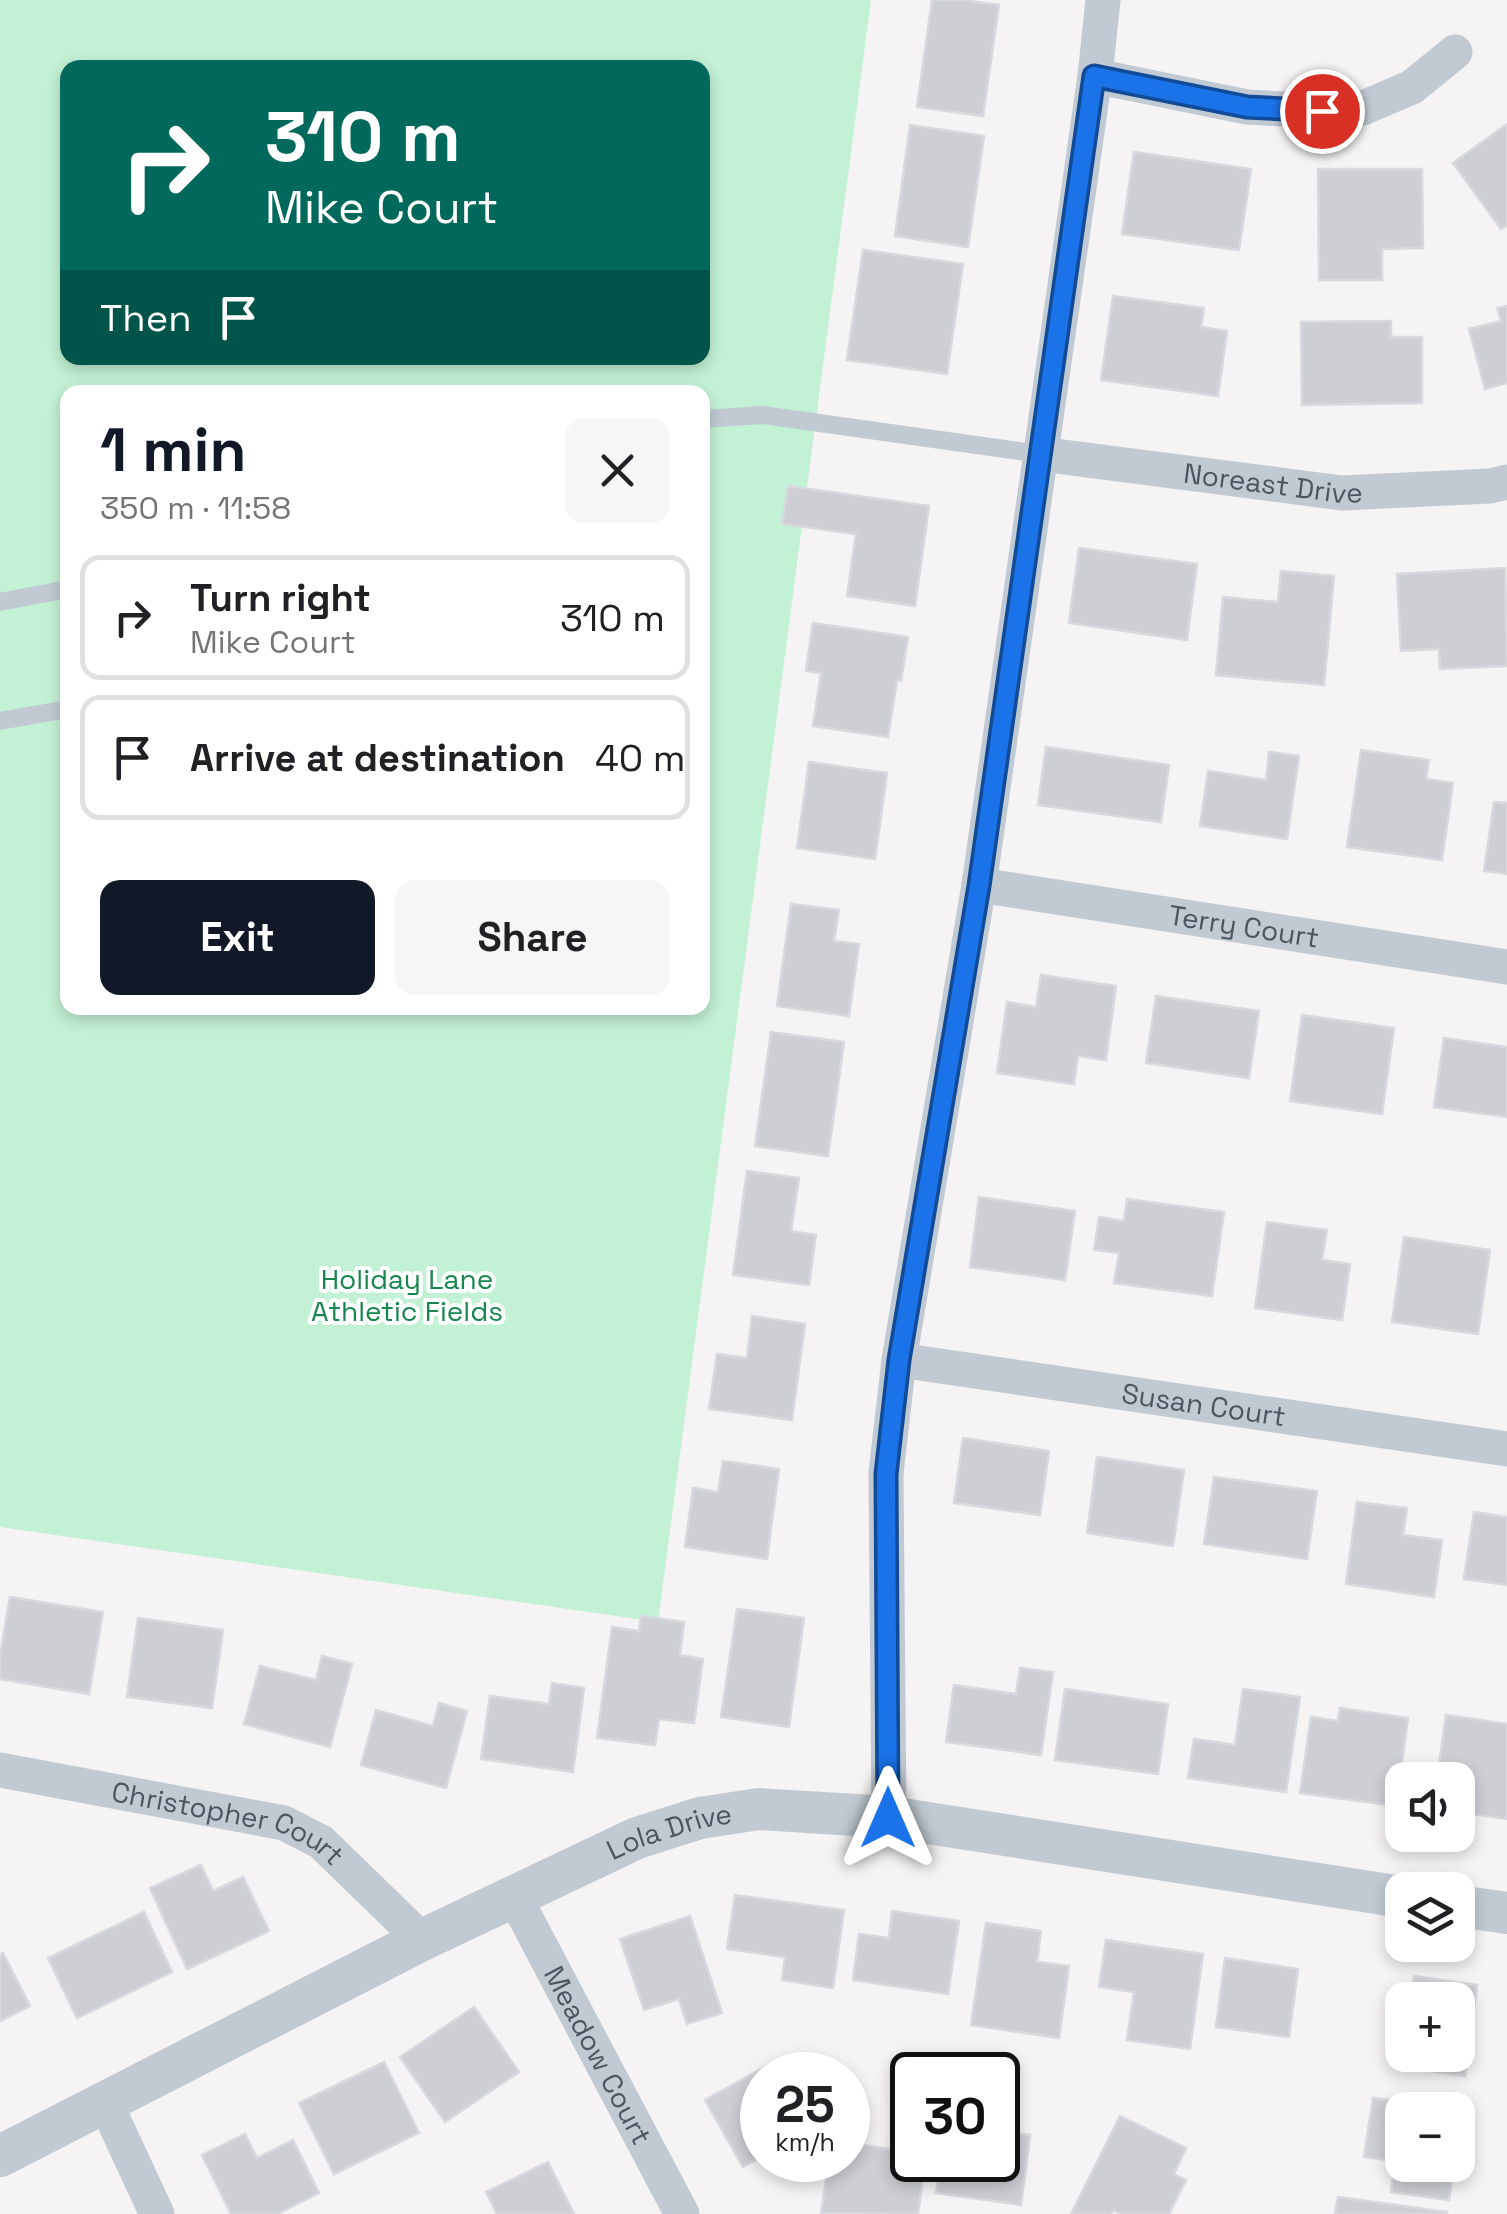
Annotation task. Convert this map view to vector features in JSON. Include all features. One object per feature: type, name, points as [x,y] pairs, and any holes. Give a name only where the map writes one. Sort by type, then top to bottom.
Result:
[{"type":"street","points":[[888,1818],[886,1474],[899,1360],[979,886],[1103,0]]},
{"type":"street","points":[[1094,76],[1247,107],[1322,111],[1363,108],[1412,87],[1455,52]]},
{"type":"street","name":"Noreast Drive","points":[[1040,454],[1342,493],[1507,482]]},
{"type":"street","name":"Terry Court","points":[[979,886],[1507,967]]},
{"type":"street","name":"Susan Court","points":[[899,1360],[1507,1449]]},
{"type":"street","name":"Christopher Court","points":[[0,1770],[284,1823],[321,1842],[422,1940]]},
{"type":"street","name":"Lola Drive","points":[[0,2156],[422,1940],[637,1838],[700,1818],[759,1810],[888,1818],[1385,1894]]},
{"type":"street","name":"Meadow Court","points":[[514,1896],[682,2214]]},
{"type":"street","points":[[1475,1909],[1507,1914]]},
{"type":"street","points":[[105,2102],[157,2214]]},
{"type":"lane","points":[[710,418],[762,415],[1040,454]]},
{"type":"lane","points":[[0,602],[60,591]]},
{"type":"lane","points":[[0,721],[60,710]]},
{"type":"green space","name":"Holiday Lane Athletic Fields","points":[[0,0],[871,0],[658,1622],[0,1527]]},
{"type":"building","points":[[932,0],[999,5],[983,116],[917,107]]},
{"type":"building","points":[[1507,124],[1507,225],[1501,229],[1453,163]]},
{"type":"building","points":[[910,125],[984,136],[968,247],[895,236]]},
{"type":"building","points":[[1134,152],[1251,169],[1239,250],[1122,234]]},
{"type":"building","points":[[1318,169],[1422,169],[1423,248],[1382,249],[1382,280],[1319,280]]},
{"type":"building","points":[[863,250],[963,264],[947,374],[847,360]]},
{"type":"building","points":[[1113,296],[1204,308],[1201,327],[1227,331],[1218,396],[1101,380]]},
{"type":"building","points":[[1507,306],[1507,383],[1485,389],[1469,329],[1501,321],[1497,308]]},
{"type":"building","points":[[1391,321],[1391,337],[1422,337],[1422,403],[1302,405],[1301,322]]},
{"type":"building","points":[[788,486],[929,506],[915,606],[847,596],[856,534],[782,524]]},
{"type":"building","points":[[1079,548],[1197,564],[1187,640],[1069,623]]},
{"type":"building","points":[[1505,568],[1507,666],[1440,669],[1439,649],[1401,651],[1397,574]]},
{"type":"building","points":[[1281,571],[1334,576],[1324,685],[1216,675],[1223,597],[1278,602]]},
{"type":"building","points":[[813,623],[908,637],[888,737],[813,726],[821,673],[806,671]]},
{"type":"building","points":[[1046,747],[1169,765],[1161,822],[1038,805]]},
{"type":"building","points":[[1361,750],[1429,760],[1426,779],[1453,783],[1442,860],[1347,847]]},
{"type":"building","points":[[1269,752],[1299,756],[1287,839],[1200,826],[1208,771],[1266,780]]},
{"type":"building","points":[[809,762],[887,773],[875,859],[797,848]]},
{"type":"building","points":[[1494,802],[1507,803],[1507,874],[1484,871]]},
{"type":"building","points":[[791,904],[839,910],[834,941],[859,944],[849,1016],[777,1006]]},
{"type":"building","points":[[1041,975],[1116,986],[1106,1060],[1078,1056],[1074,1084],[997,1073],[1007,1002],[1036,1007]]},
{"type":"building","points":[[1156,996],[1259,1011],[1249,1078],[1146,1063]]},
{"type":"building","points":[[1302,1015],[1394,1028],[1382,1114],[1290,1101]]},
{"type":"building","points":[[771,1032],[844,1042],[828,1156],[755,1146]]},
{"type":"building","points":[[1444,1038],[1507,1047],[1507,1117],[1434,1107]]},
{"type":"building","points":[[747,1171],[799,1178],[791,1231],[816,1235],[809,1285],[733,1275]]},
{"type":"building","points":[[979,1197],[1075,1211],[1065,1280],[970,1267]]},
{"type":"building","points":[[1127,1199],[1224,1212],[1212,1296],[1114,1283],[1119,1253],[1094,1250],[1099,1217],[1124,1221]]},
{"type":"building","points":[[1267,1222],[1327,1230],[1322,1260],[1350,1264],[1342,1320],[1255,1308]]},
{"type":"building","points":[[1404,1237],[1490,1250],[1478,1334],[1392,1322]]},
{"type":"building","points":[[752,1316],[805,1324],[792,1420],[709,1409],[717,1354],[747,1358]]},
{"type":"building","points":[[963,1438],[1049,1451],[1040,1515],[954,1503]]},
{"type":"building","points":[[1097,1457],[1184,1470],[1173,1546],[1087,1533]]},
{"type":"building","points":[[723,1461],[779,1469],[767,1559],[685,1547],[693,1488],[718,1492]]},
{"type":"building","points":[[1214,1477],[1317,1491],[1307,1559],[1204,1544]]},
{"type":"building","points":[[1357,1502],[1407,1508],[1403,1535],[1442,1540],[1434,1597],[1346,1584]]},
{"type":"building","points":[[1474,1512],[1507,1517],[1507,1585],[1464,1579]]},
{"type":"building","points":[[10,1597],[103,1612],[89,1694],[0,1679]]},
{"type":"building","points":[[737,1609],[804,1618],[789,1727],[721,1717]]},
{"type":"building","points":[[641,1616],[684,1622],[680,1655],[703,1659],[694,1723],[659,1719],[655,1745],[597,1738],[612,1627],[639,1631]]},
{"type":"building","points":[[138,1618],[223,1630],[212,1708],[127,1697]]},
{"type":"building","points":[[322,1656],[352,1664],[330,1747],[244,1724],[260,1666],[316,1680]]},
{"type":"building","points":[[1020,1668],[1053,1672],[1041,1755],[946,1742],[954,1685],[1016,1694]]},
{"type":"building","points":[[552,1683],[584,1688],[573,1772],[481,1759],[490,1696],[549,1704]]},
{"type":"building","points":[[1065,1689],[1168,1704],[1158,1774],[1055,1760]]},
{"type":"building","points":[[1243,1689],[1300,1697],[1286,1792],[1188,1778],[1194,1739],[1235,1745]]},
{"type":"building","points":[[439,1703],[467,1711],[446,1788],[361,1765],[376,1710],[433,1726]]},
{"type":"building","points":[[1340,1708],[1408,1718],[1402,1762],[1385,1762],[1385,1805],[1300,1793],[1311,1717],[1338,1721]]},
{"type":"building","points":[[1446,1715],[1507,1724],[1507,1819],[1475,1814],[1475,1762],[1439,1762]]},
{"type":"building","points":[[201,1865],[213,1891],[243,1877],[269,1931],[187,1969],[150,1888]]},
{"type":"building","points":[[735,1895],[844,1910],[833,1988],[782,1980],[785,1957],[727,1949]]},
{"type":"building","points":[[892,1911],[959,1921],[948,1994],[853,1980],[859,1934],[889,1938]]},
{"type":"building","points":[[144,1912],[172,1972],[77,2018],[48,1958]]},
{"type":"building","points":[[690,1916],[722,2013],[687,2024],[679,1999],[644,2010],[620,1939]]},
{"type":"building","points":[[986,1923],[1041,1931],[1037,1962],[1069,1966],[1059,2038],[971,2025]]},
{"type":"building","points":[[1106,1940],[1203,1954],[1190,2049],[1127,2040],[1134,1992],[1099,1987]]},
{"type":"building","points":[[3,1953],[30,2006],[0,2021],[0,1955]]},
{"type":"building","points":[[1225,1958],[1298,1969],[1289,2037],[1216,2027]]},
{"type":"building","points":[[1414,1976],[1456,1982],[1413,1982]]},
{"type":"building","points":[[474,2007],[519,2072],[445,2122],[400,2057]]},
{"type":"building","points":[[384,2062],[419,2133],[334,2174],[299,2103]]},
{"type":"building","points":[[740,2081],[740,2162],[705,2100]]},
{"type":"building","points":[[1373,2098],[1385,2100],[1385,2160],[1364,2157]]},
{"type":"building","points":[[1120,2116],[1186,2148],[1174,2174],[1186,2180],[1169,2214],[1121,2214],[1113,2210],[1111,2214],[1071,2214]]},
{"type":"building","points":[[245,2134],[257,2158],[293,2140],[319,2193],[277,2214],[231,2214],[202,2155]]},
{"type":"building","points":[[1020,2134],[1030,2135],[1021,2205],[936,2193],[938,2182],[1020,2182]]},
{"type":"building","points":[[870,2146],[890,2149],[890,2182],[922,2182],[918,2214],[821,2213],[826,2182],[870,2182]]},
{"type":"building","points":[[548,2162],[574,2214],[497,2214],[486,2192]]},
{"type":"building","points":[[1392,2182],[1452,2182],[1449,2200],[1391,2192]]},
{"type":"building","points":[[1338,2197],[1447,2212],[1335,2214]]},
{"type":"route","points":[[888,1818],[886,1474],[899,1360],[979,886],[1094,76],[1247,107],[1322,111]]}]
